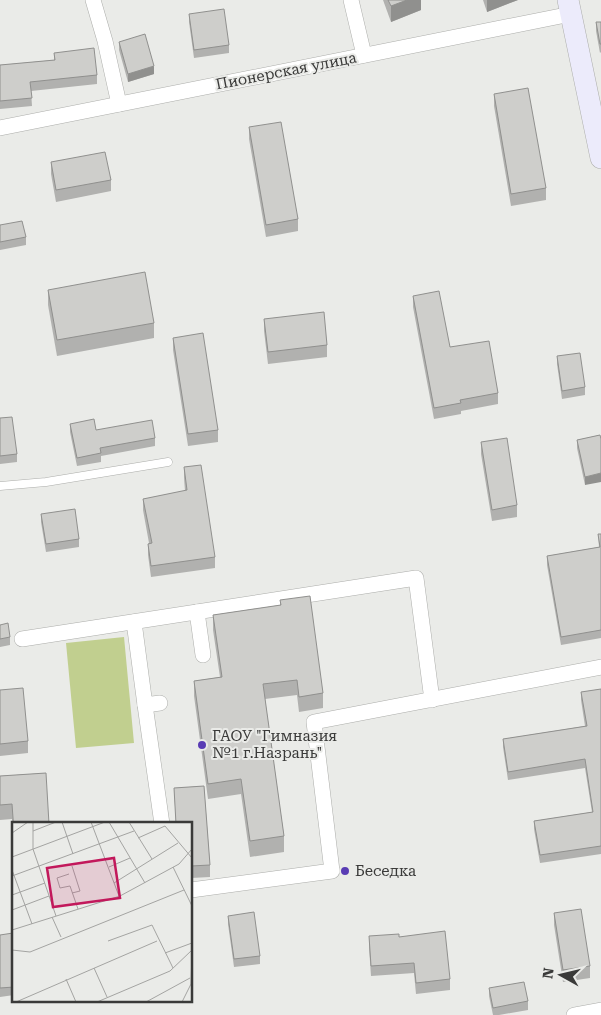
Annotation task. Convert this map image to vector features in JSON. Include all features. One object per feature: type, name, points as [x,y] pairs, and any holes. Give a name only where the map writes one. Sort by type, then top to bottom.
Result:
[{"type":"main road","points":[[570,7],[601,158]]},
{"type":"street","points":[[93,0],[106,41],[119,104]]},
{"type":"street","points":[[351,0],[364,55]]},
{"type":"street","name":"Пионерская улица","points":[[0,128],[364,55],[570,7]]},
{"type":"street","points":[[22,639],[416,578],[432,700]]},
{"type":"street","points":[[197,612],[203,655]]},
{"type":"street","points":[[134,622],[152,704],[162,822]]},
{"type":"street","points":[[192,890],[332,871],[314,722],[601,667]]},
{"type":"street","points":[[574,1015],[601,1010]]},
{"type":"lane","points":[[0,486],[46,482],[168,462]]},
{"type":"green space","points":[[124,637],[134,743],[76,748],[66,643]]},
{"type":"building","points":[[388,0],[407,0],[391,6]]},
{"type":"building","points":[[224,9],[229,45],[194,50],[189,14]]},
{"type":"building","points":[[596,22],[601,22],[601,44],[600,44]]},
{"type":"building","points":[[145,34],[154,66],[128,74],[119,42]]},
{"type":"building","points":[[94,48],[97,75],[30,82],[32,98],[0,101],[0,65],[55,60],[54,53]]},
{"type":"building","points":[[528,88],[546,188],[511,194],[494,94]]},
{"type":"building","points":[[281,122],[298,219],[266,225],[249,127]]},
{"type":"building","points":[[105,152],[111,180],[56,190],[51,162]]},
{"type":"building","points":[[22,221],[26,237],[0,242],[0,225]]},
{"type":"building","points":[[145,272],[154,323],[57,340],[48,290]]},
{"type":"building","points":[[439,291],[450,347],[489,341],[498,393],[460,400],[461,403],[434,408],[413,296]]},
{"type":"building","points":[[324,312],[327,345],[268,352],[264,319]]},
{"type":"building","points":[[203,333],[218,430],[188,434],[173,338]]},
{"type":"building","points":[[580,353],[585,387],[562,391],[557,356]]},
{"type":"building","points":[[12,417],[17,454],[0,456],[0,418]]},
{"type":"building","points":[[94,419],[96,430],[152,420],[155,438],[100,448],[101,453],[77,458],[70,424]]},
{"type":"building","points":[[600,435],[601,473],[585,477],[577,440]]},
{"type":"building","points":[[507,438],[517,505],[492,510],[481,442]]},
{"type":"building","points":[[201,465],[215,557],[151,566],[148,544],[152,543],[143,499],[187,490],[184,467]]},
{"type":"building","points":[[75,509],[79,539],[46,544],[41,514]]},
{"type":"building","points":[[598,534],[601,534],[601,630],[561,637],[547,556],[600,547]]},
{"type":"building","points":[[310,596],[323,693],[299,697],[297,680],[263,684],[284,836],[250,841],[241,779],[208,784],[194,681],[222,677],[213,615],[281,605],[280,600]]},
{"type":"building","points":[[8,623],[10,637],[0,639],[0,625]]},
{"type":"building","points":[[23,688],[28,741],[0,744],[0,690]]},
{"type":"building","points":[[601,689],[601,846],[540,855],[534,821],[593,812],[585,759],[508,772],[503,739],[587,726],[581,692]]},
{"type":"building","points":[[46,773],[49,822],[13,822],[12,804],[0,805],[0,776]]},
{"type":"building","points":[[204,786],[210,865],[192,866],[192,822],[176,822],[174,788]]},
{"type":"building","points":[[581,909],[590,966],[563,970],[554,913]]},
{"type":"building","points":[[254,912],[260,956],[234,959],[228,916]]},
{"type":"building","points":[[445,931],[450,979],[416,983],[414,963],[371,966],[369,936],[399,934],[399,937]]},
{"type":"building","points":[[12,933],[12,987],[0,988],[0,935]]},
{"type":"building","points":[[524,982],[528,1001],[493,1008],[489,988]]},
{"type":"place","name":"ГАОУ \"Гимназия №1 г.Назрань\"","points":[[202,745]]},
{"type":"place","name":"Беседка","points":[[345,871]]}]
